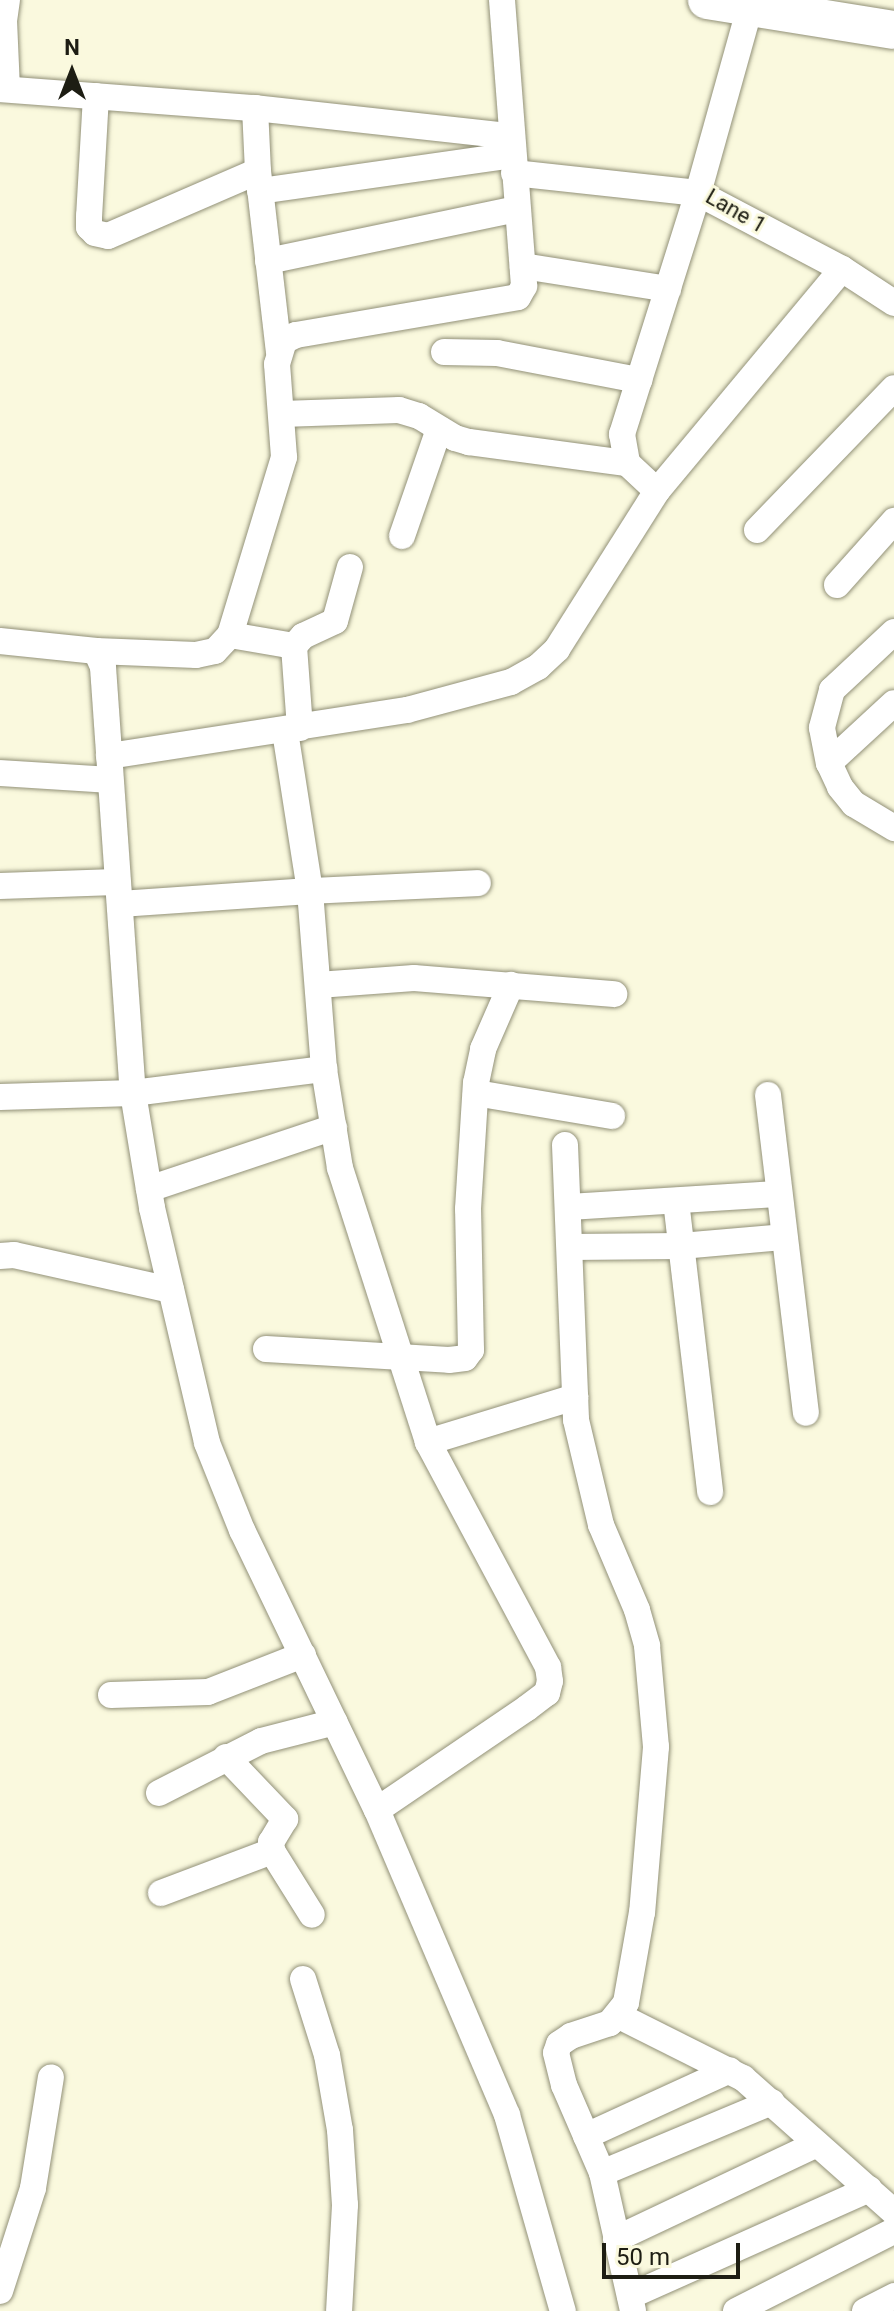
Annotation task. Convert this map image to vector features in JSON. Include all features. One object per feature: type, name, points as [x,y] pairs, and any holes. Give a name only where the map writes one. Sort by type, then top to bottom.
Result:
[{"type":"highway","points":[[722,2],[894,30]]},
{"type":"street","points":[[7,0],[3,89],[255,108],[698,193],[622,434],[627,463]]},
{"type":"street","points":[[279,352],[284,341],[296,335],[518,297],[524,286],[523,266],[502,0]]},
{"type":"street","name":"Lane 1","points":[[722,2],[698,193],[842,269],[894,303]]},
{"type":"street","points":[[96,96],[89,227],[95,233],[108,236],[259,181],[512,155]]},
{"type":"street","points":[[0,641],[96,651],[196,655],[215,651],[230,635],[284,457],[279,352],[259,181],[255,108]]},
{"type":"street","points":[[268,261],[517,209]]},
{"type":"street","points":[[523,266],[668,289]]},
{"type":"street","points":[[0,773],[110,768],[292,729],[470,696],[511,682],[538,667],[557,649],[657,491],[842,269]]},
{"type":"street","points":[[444,352],[497,353],[639,380]]},
{"type":"street","points":[[757,530],[894,388]]},
{"type":"street","points":[[282,414],[399,410],[419,416],[469,442],[627,463],[657,491]]},
{"type":"street","points":[[402,536],[439,429]]},
{"type":"street","points":[[837,585],[894,521]]},
{"type":"street","points":[[350,567],[335,621],[303,636],[294,646],[292,729],[310,891],[324,1069],[340,1168],[428,1442],[548,1667],[550,1681],[547,1693],[377,1810]]},
{"type":"street","points":[[894,632],[832,690],[822,728],[829,763],[840,787],[854,804],[894,828]]},
{"type":"street","points":[[230,635],[294,646]]},
{"type":"street","points":[[96,651],[103,667],[133,1093],[149,1189],[207,1443],[222,1486],[377,1810],[507,2115],[563,2311]]},
{"type":"street","points":[[829,763],[894,703]]},
{"type":"street","points":[[0,886],[118,893],[310,891],[478,883]]},
{"type":"street","points":[[318,985],[414,978],[614,994]]},
{"type":"street","points":[[266,1349],[449,1360],[465,1358],[471,1350],[468,1209],[476,1093],[483,1049],[511,985]]},
{"type":"street","points":[[0,1097],[133,1093],[324,1069]]},
{"type":"street","points":[[476,1093],[612,1116]]},
{"type":"street","points":[[768,1095],[777,1194],[806,1413]]},
{"type":"street","points":[[149,1189],[334,1127]]},
{"type":"street","points":[[565,1145],[575,1397],[581,1445],[601,1525],[637,1610],[647,1646],[656,1747],[642,1912],[626,2003],[619,2016],[610,2023],[571,2036],[559,2044],[557,2066],[602,2173],[631,2303],[869,2189]]},
{"type":"street","points":[[569,1207],[777,1194]]},
{"type":"street","points":[[676,1201],[710,1492]]},
{"type":"street","points":[[570,1247],[681,1246],[783,1237]]},
{"type":"street","points":[[0,1256],[14,1255],[171,1290]]},
{"type":"street","points":[[428,1442],[575,1397]]},
{"type":"street","points":[[111,1695],[208,1692],[303,1655]]},
{"type":"street","points":[[159,1793],[261,1741],[335,1722]]},
{"type":"street","points":[[226,1757],[285,1819],[271,1842],[272,1851],[312,1915]]},
{"type":"street","points":[[161,1893],[272,1851]]},
{"type":"street","points":[[303,1979],[327,2055],[340,2130],[345,2205],[339,2311]]},
{"type":"street","points":[[619,2016],[730,2070],[772,2102],[894,2212]]},
{"type":"street","points":[[586,2136],[730,2070]]},
{"type":"street","points":[[0,2291],[33,2188],[51,2077]]},
{"type":"street","points":[[602,2173],[772,2102]]},
{"type":"street","points":[[616,2239],[817,2144]]},
{"type":"street","points":[[736,2311],[894,2231]]},
{"type":"street","points":[[865,2311],[894,2296]]}]
